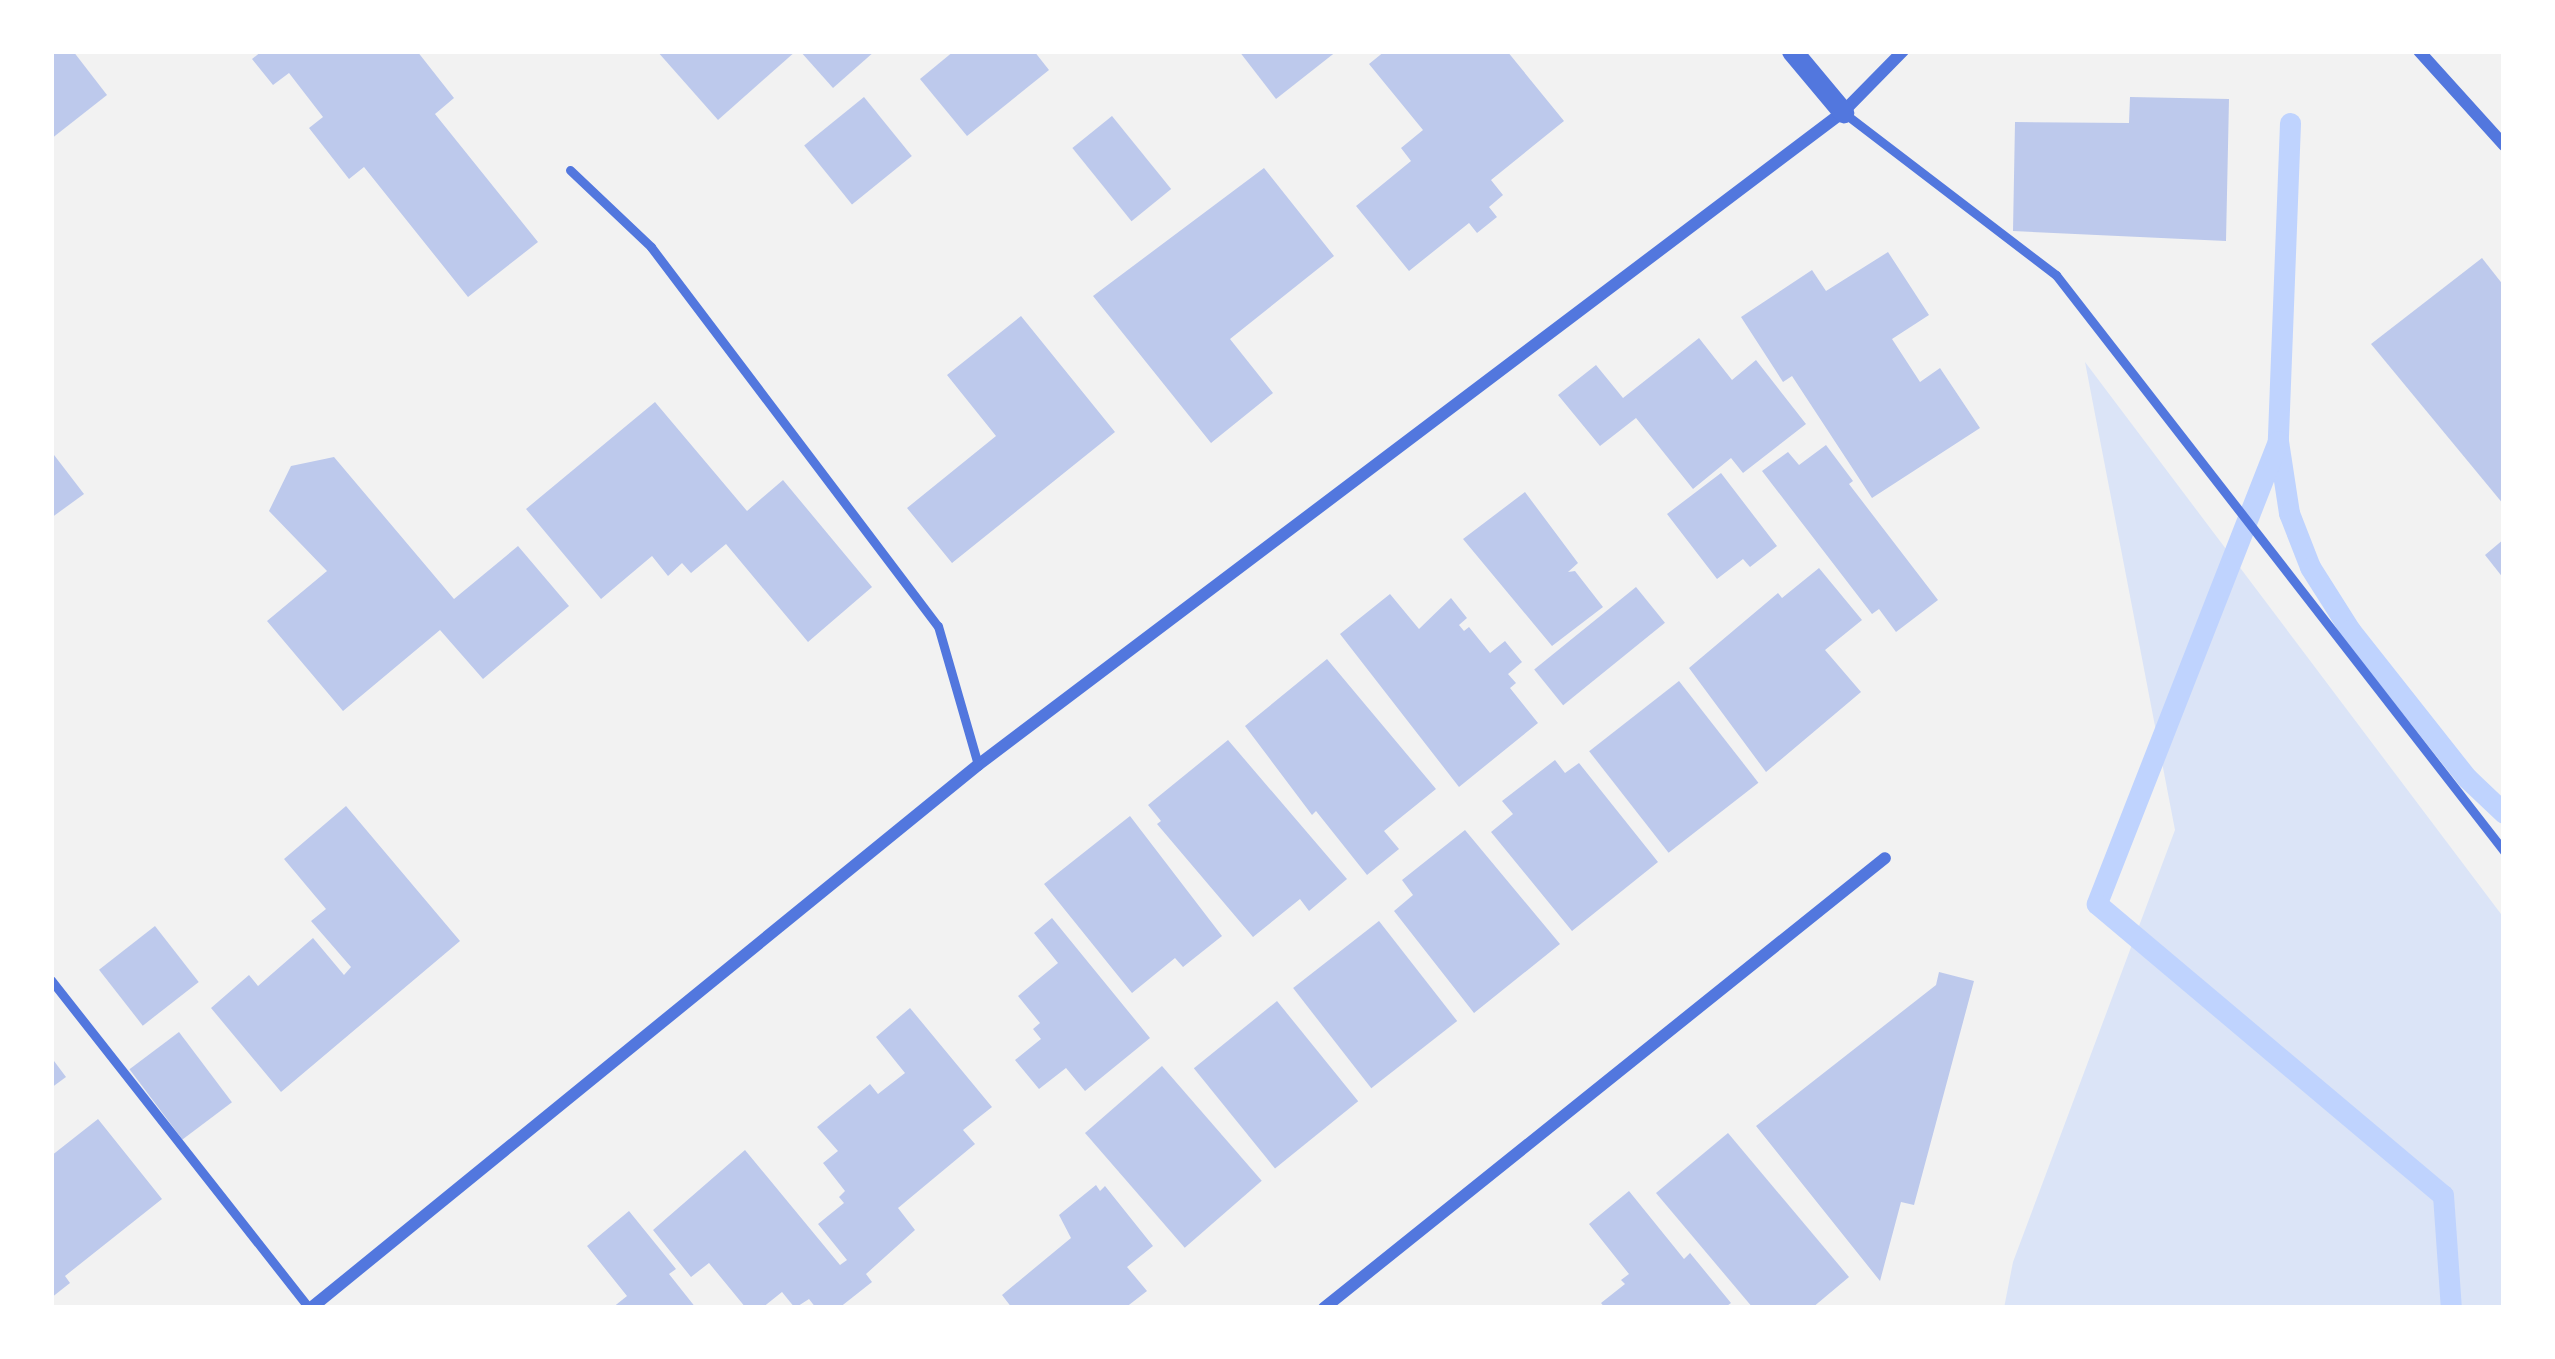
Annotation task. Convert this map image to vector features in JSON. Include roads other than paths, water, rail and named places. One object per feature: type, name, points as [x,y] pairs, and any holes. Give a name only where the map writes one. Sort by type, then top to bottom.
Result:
[{"type":"street","points":[[1792,51],[1843,112]]},
{"type":"street","points":[[310,1308],[978,765],[1843,112],[1903,51]]},
{"type":"street","points":[[2419,51],[2504,145]]},
{"type":"street","points":[[1324,1308],[1885,858]]},
{"type":"lane","points":[[1843,112],[2056,275],[2504,851]]},
{"type":"lane","points":[[570,170],[652,247],[938,626],[978,765]]},
{"type":"lane","points":[[51,980],[310,1308]]},
{"type":"waterway","points":[[2290,123],[2278,441],[2289,513],[2310,567],[2350,630],[2467,778],[2504,813]]},
{"type":"waterway","points":[[2278,441],[2097,904],[2443,1195],[2451,1308]]}]
